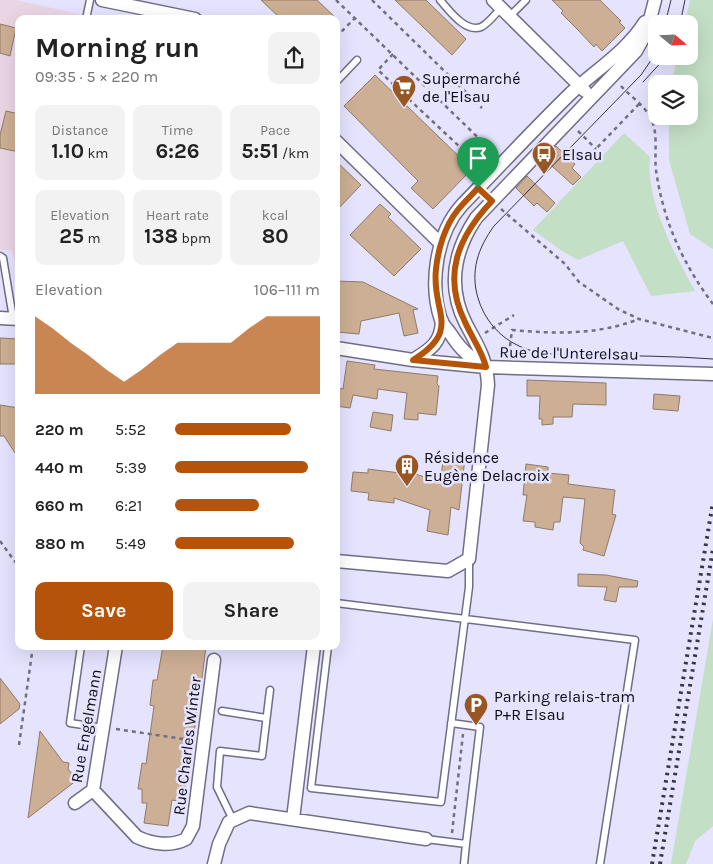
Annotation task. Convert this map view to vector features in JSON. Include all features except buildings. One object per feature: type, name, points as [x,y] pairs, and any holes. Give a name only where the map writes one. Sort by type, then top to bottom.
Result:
[{"type":"street","points":[[102,0],[175,15]]},
{"type":"street","points":[[340,561],[448,571],[469,559],[488,384],[484,357],[465,322],[455,292],[454,274],[459,251],[469,228],[476,218],[636,51],[647,31],[655,0]]},
{"type":"street","points":[[413,360],[426,352],[438,340],[441,332],[442,321],[436,269],[441,244],[457,211],[580,85],[602,68],[640,30],[655,0]]},
{"type":"street","points":[[502,8],[592,98]]},
{"type":"street","points":[[340,145],[441,244]]},
{"type":"street","points":[[442,321],[459,348],[486,367]]},
{"type":"street","name":"Rue de l'Unterelsau","points":[[340,349],[413,360],[486,367],[713,374]]},
{"type":"street","name":"Rue Engelmann","points":[[75,803],[93,790],[115,650]]},
{"type":"street","points":[[293,818],[314,650]]},
{"type":"street","name":"Rue Charles Winter","points":[[93,790],[137,837],[144,840],[171,844],[186,839],[193,826],[214,660]]},
{"type":"street","points":[[214,864],[219,844],[228,822],[248,813],[293,818],[426,839]]},
{"type":"lane","points":[[87,15],[90,0]]},
{"type":"lane","points":[[440,0],[466,25],[475,28],[483,27],[502,8],[526,0]]},
{"type":"lane","points":[[340,78],[357,60]]},
{"type":"lane","points":[[0,256],[3,258],[10,318]]},
{"type":"lane","points":[[328,650],[311,788],[441,802],[469,587],[469,559]]},
{"type":"lane","points":[[340,604],[635,640],[600,864]]},
{"type":"lane","points":[[79,650],[70,723],[104,728]]},
{"type":"lane","points":[[233,820],[217,787],[220,751],[262,756],[270,690]]},
{"type":"lane","points":[[222,711],[266,718]]},
{"type":"lane","points":[[451,724],[480,727],[464,864]]},
{"type":"lane","points":[[426,839],[466,844]]},
{"type":"path","points":[[336,0],[504,162]]},
{"type":"path","points":[[372,0],[482,108]]},
{"type":"path","points":[[340,33],[355,18]]},
{"type":"path","points":[[393,54],[378,70],[490,176]]},
{"type":"path","points":[[612,77],[650,117],[654,127],[659,190],[673,237],[682,257],[713,304]]},
{"type":"path","points":[[592,153],[638,104]]},
{"type":"path","points":[[492,201],[565,264],[580,282],[618,309],[639,319],[713,338]]},
{"type":"path","points":[[512,330],[548,333],[583,332],[610,328],[639,319]]},
{"type":"path","points":[[0,541],[15,562]]},
{"type":"path","points":[[19,745],[32,650]]},
{"type":"path","points":[[450,842],[465,725]]},
{"type":"path","points":[[104,728],[204,742]]},
{"type":"shaded area","points":[[0,0],[16,0],[82,15],[15,15],[15,262],[12,250],[0,250]]},
{"type":"green space","points":[[690,0],[713,0],[713,249],[690,234],[669,160],[669,125],[698,125],[698,75],[674,75],[675,65],[698,65],[698,15],[687,15]]},
{"type":"green space","points":[[624,133],[650,157],[652,191],[663,226],[695,291],[651,296],[623,241],[578,260],[533,230]]},
{"type":"green space","points":[[713,619],[713,826],[695,841],[686,864],[671,864]]},
{"type":"tram line","points":[[667,15],[671,0]]},
{"type":"tram line","points":[[682,15],[685,0]]},
{"type":"tram line","points":[[648,65],[641,75],[488,234],[480,251],[475,269],[478,298],[484,313],[493,326],[505,338],[528,350],[556,354],[713,359]]},
{"type":"tram line","points":[[643,82],[659,65]]},
{"type":"railway","points":[[652,864],[713,502]]},
{"type":"railway","points":[[660,864],[713,549]]},
{"type":"place","name":"Supermarché de l'Elsau","points":[[404,108]]},
{"type":"place","name":"Elsau","points":[[544,175]]},
{"type":"place","name":"Résidence Eugène Delacroix","points":[[407,487]]},
{"type":"place","name":"Parking relais-tram P+R Elsau","points":[[476,726]]},
{"type":"route","points":[[478,188],[492,201],[476,218],[464,238],[456,262],[454,284],[457,300],[465,322],[484,357],[486,367],[413,360],[426,352],[438,340],[442,321],[436,294],[436,269],[442,241],[457,211],[478,188]]}]
